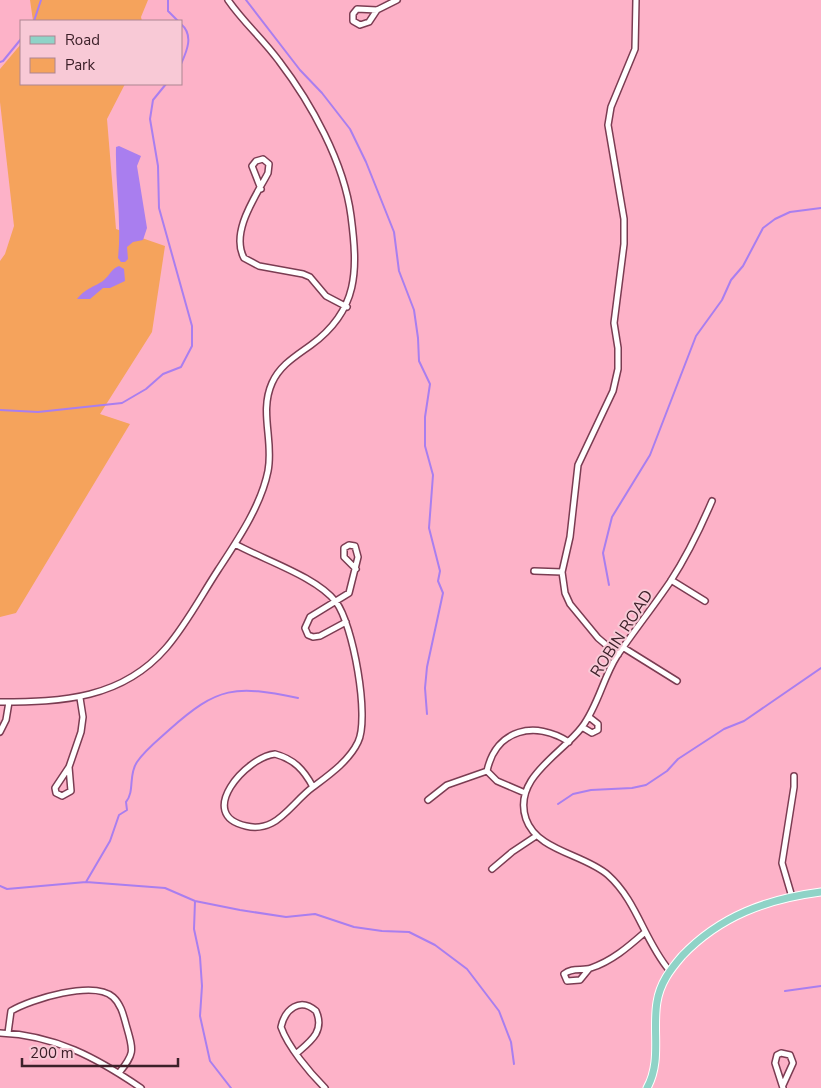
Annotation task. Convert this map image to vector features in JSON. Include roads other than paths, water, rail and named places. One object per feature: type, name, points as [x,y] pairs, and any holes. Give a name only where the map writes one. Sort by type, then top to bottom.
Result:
[{"type":"main road","points":[[647,1088],[652,1077],[657,1050],[657,1002],[661,987],[669,970],[698,939],[719,924],[748,910],[792,897],[821,892]]},
{"type":"street","points":[[0,702],[45,702],[80,698],[110,690],[124,683],[157,658],[174,638],[235,544],[260,496],[270,459],[266,419],[268,395],[271,386],[284,365],[332,328],[347,307],[353,276],[351,217],[345,188],[324,133],[308,101],[279,61],[228,0]]},
{"type":"street","points":[[377,10],[373,19],[364,24],[355,24],[353,21],[352,14],[357,9],[377,10],[398,0]]},
{"type":"street","points":[[618,655],[598,638],[570,604],[565,593],[562,572],[570,538],[578,464],[613,391],[618,369],[618,348],[614,323],[624,244],[624,219],[608,121],[610,107],[635,49],[636,0]]},
{"type":"street","points":[[260,188],[252,166],[256,161],[263,159],[268,161],[269,168],[241,234],[240,248],[244,258],[259,266],[310,277],[326,296],[347,307]]},
{"type":"street","name":"ROBIN ROAD","points":[[525,793],[538,772],[569,742],[589,717],[603,682],[618,655],[671,580],[690,548],[712,501]]},
{"type":"street","points":[[235,544],[310,581],[336,602],[346,622],[360,692],[362,731],[354,749],[336,769],[274,822],[262,826],[248,826],[237,823],[229,817],[224,809],[224,801],[229,788],[252,764],[264,756],[275,754],[293,761],[301,768],[313,787]]},
{"type":"street","points":[[346,622],[317,637],[313,637],[306,631],[306,624],[310,617],[349,593],[356,569]]},
{"type":"street","points":[[534,570],[562,572]]},
{"type":"street","points":[[671,580],[705,601]]},
{"type":"street","points":[[624,648],[677,681]]},
{"type":"street","points":[[69,767],[71,791],[62,796],[56,793],[55,788],[69,767],[82,725],[80,698]]},
{"type":"street","points":[[0,732],[6,720],[9,702]]},
{"type":"street","points":[[582,727],[592,733],[598,730],[598,724],[589,717]]},
{"type":"street","points":[[487,772],[490,759],[498,745],[521,732],[545,730],[569,742]]},
{"type":"street","points":[[487,772],[510,788],[525,793],[526,819],[536,836],[608,875],[628,898],[657,956],[669,970]]},
{"type":"street","points":[[428,800],[448,786],[487,772]]},
{"type":"street","points":[[792,897],[782,863],[794,787],[794,776]]},
{"type":"street","points":[[492,869],[512,852],[536,836]]},
{"type":"street","points":[[589,969],[624,950],[644,933]]},
{"type":"street","points":[[8,1033],[11,1011],[23,1005],[84,989],[106,993],[118,1003],[133,1048],[130,1059],[119,1073]]},
{"type":"street","points":[[297,1053],[313,1039],[319,1028],[316,1011],[307,1005],[294,1006],[282,1021],[283,1033],[297,1053],[311,1073],[325,1088]]},
{"type":"street","points":[[0,1033],[43,1038],[69,1046],[119,1073],[141,1088]]},
{"type":"street","points":[[781,1053],[790,1055],[792,1063],[783,1086],[775,1063],[777,1055],[781,1053]]},
{"type":"waterway","points":[[34,20],[41,0]]},
{"type":"waterway","points":[[168,0],[168,11],[177,20]]},
{"type":"waterway","points":[[246,0],[300,70],[322,93],[350,129],[366,162],[394,232],[399,271],[414,310],[419,361],[430,384],[425,417],[425,446],[433,475],[429,528],[440,571],[438,581],[443,593],[427,667],[425,688],[427,714]]},
{"type":"waterway","points":[[182,25],[188,38],[187,49],[182,62]]},
{"type":"waterway","points":[[0,62],[3,61],[20,40]]},
{"type":"waterway","points":[[0,410],[38,412],[122,403],[146,389],[163,374],[181,367],[192,346],[192,326],[159,208],[158,166],[150,119],[153,100],[165,85]]},
{"type":"waterway","points":[[609,585],[603,553],[612,517],[650,455],[696,336],[722,300],[731,280],[743,266],[763,228],[775,219],[790,212],[821,208]]},
{"type":"waterway","points":[[558,804],[573,794],[591,790],[632,788],[646,785],[667,771],[678,759],[724,729],[744,721],[821,668]]},
{"type":"waterway","points":[[86,882],[110,841],[119,815],[127,810],[126,802],[129,798],[134,767],[148,749],[186,715],[215,697],[228,693],[258,691],[298,698]]},
{"type":"waterway","points":[[0,886],[7,889],[86,882],[165,888],[195,901],[240,910],[286,917],[315,914],[354,927],[409,932],[435,945],[467,969],[499,1011],[511,1042],[514,1064]]},
{"type":"waterway","points":[[195,901],[194,929],[200,957],[202,986],[200,1016],[210,1061],[231,1088]]},
{"type":"waterway","points":[[785,991],[821,986]]}]
